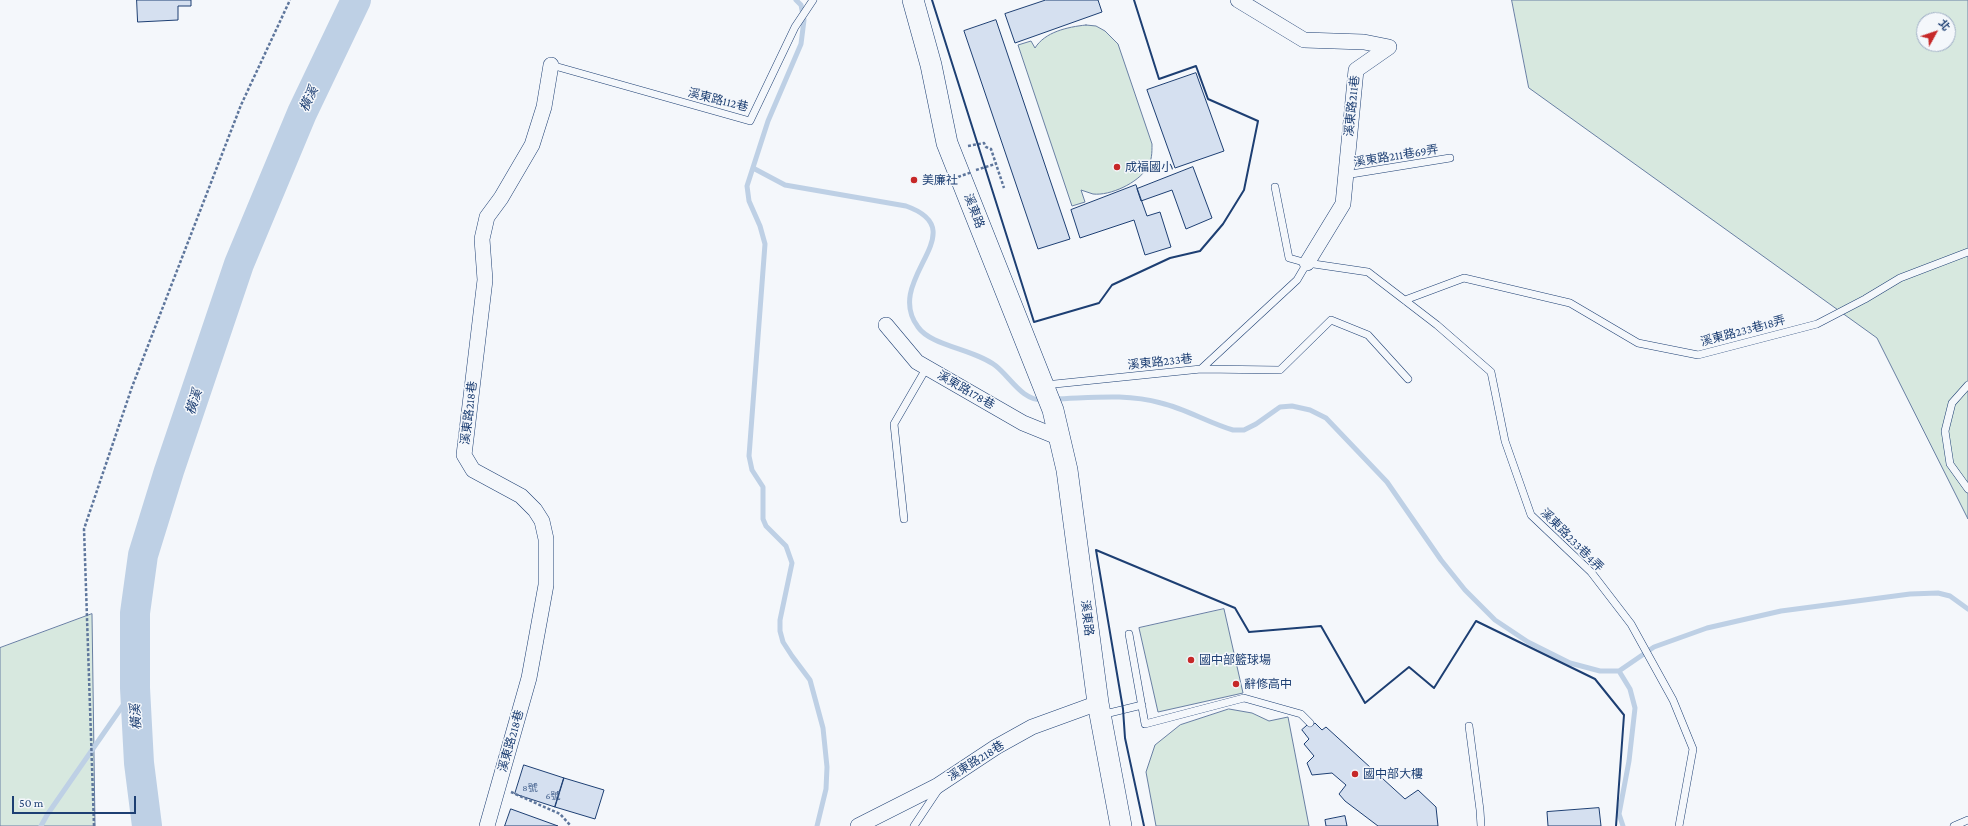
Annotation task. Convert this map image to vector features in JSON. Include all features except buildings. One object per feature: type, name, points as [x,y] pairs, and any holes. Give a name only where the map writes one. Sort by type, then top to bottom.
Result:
[{"type":"main road","name":"溪東路","points":[[913,0],[931,65],[947,142],[1047,396],[1060,438],[1067,470],[1100,709],[1121,826]]},
{"type":"street","name":"溪東路211巷","points":[[1238,0],[1304,40],[1364,42],[1389,47],[1356,70],[1343,204],[1307,263]]},
{"type":"street","name":"溪東路218巷","points":[[487,826],[529,678],[546,584],[546,539],[542,522],[535,510],[521,496],[472,470],[464,455],[485,280],[482,239],[487,217],[502,198],[532,144],[544,107],[551,65]]},
{"type":"street","name":"溪東路178巷","points":[[886,325],[917,362],[1023,423],[1060,438]]},
{"type":"street","name":"溪東路218巷","points":[[858,826],[945,781],[996,747],[1032,727],[1100,709]]},
{"type":"lane","name":"溪東路112巷","points":[[551,65],[750,121],[795,27],[812,0]]},
{"type":"lane","name":"溪東路211巷69弄","points":[[1345,175],[1450,158]]},
{"type":"lane","name":"溪東路233巷4弄","points":[[1275,187],[1289,258],[1307,263],[1368,272],[1437,325],[1491,372],[1505,441],[1531,515],[1591,572],[1631,624],[1673,700],[1693,749],[1679,826]]},
{"type":"lane","name":"溪東路233巷18弄","points":[[1405,300],[1464,278],[1570,303],[1638,343],[1698,355],[1817,324],[1865,299],[1900,278],[1968,252]]},
{"type":"lane","name":"溪東路233巷","points":[[1047,396],[1201,369],[1297,280],[1307,263]]},
{"type":"lane","points":[[1201,369],[1280,370],[1331,320],[1368,335],[1408,379]]},
{"type":"lane","points":[[904,519],[894,424],[927,367]]},
{"type":"lane","points":[[1968,385],[1952,403],[1945,431],[1950,464],[1968,489]]},
{"type":"lane","points":[[1129,634],[1145,724],[1244,698],[1301,714],[1310,723]]},
{"type":"lane","points":[[1100,709],[1142,704]]},
{"type":"lane","points":[[1468,726],[1480,810],[1480,826]]},
{"type":"lane","points":[[914,826],[945,781]]},
{"type":"lane","points":[[1954,826],[1968,820]]},
{"type":"path","points":[[94,826],[84,529],[132,387],[238,112],[290,0]]},
{"type":"path","points":[[977,143],[984,143],[986,147],[991,149],[1004,188]]},
{"type":"path","points":[[944,182],[995,164]]},
{"type":"path","points":[[498,786],[560,814],[571,826]]},
{"type":"shaded area","points":[[1512,0],[1968,0],[1968,519],[1877,338],[1529,88]]},
{"type":"shaded area","points":[[1086,25],[1096,26],[1105,31],[1118,44],[1152,144],[1152,154],[1147,168],[1137,179],[1115,191],[1107,193],[1093,194],[1081,190],[1085,202],[1072,206],[1018,45],[1031,41],[1035,48],[1039,42],[1057,31]]},
{"type":"shaded area","name":"國中部籃球場","points":[[1224,609],[1243,693],[1158,712],[1139,628]]},
{"type":"shaded area","points":[[92,614],[95,826],[0,826],[0,648]]},
{"type":"shaded area","points":[[1229,709],[1252,713],[1269,721],[1288,717],[1309,826],[1156,826],[1146,772],[1155,745],[1180,725]]},
{"type":"waterway","name":"橫溪","points":[[147,826],[139,763],[135,688],[135,613],[143,555],[169,471],[239,264],[302,113],[356,0]]},
{"type":"waterway","points":[[796,0],[801,5],[804,20],[801,44],[768,121],[747,186],[749,201],[760,226],[765,244],[749,456],[752,470],[763,487],[763,519],[766,526],[786,546],[792,563],[780,620],[780,631],[783,642],[810,680],[823,728],[827,767],[826,789],[817,826]]},
{"type":"waterway","points":[[753,168],[785,185],[906,206],[925,216],[933,229],[932,243],[917,274],[911,291],[910,309],[918,327],[933,339],[987,360],[996,366],[1023,393],[1029,397],[1044,400]]},
{"type":"waterway","points":[[1054,399],[1121,397],[1148,400],[1179,409],[1233,430],[1244,430],[1256,424],[1280,407],[1292,406],[1310,410],[1326,418],[1387,482],[1441,560],[1465,590],[1495,620],[1528,642],[1570,663],[1600,671],[1619,671],[1654,647],[1707,628],[1781,611],[1910,594],[1938,593],[1950,596],[1968,609]]},
{"type":"waterway","points":[[1619,671],[1630,689],[1635,708],[1629,761],[1619,814],[1623,826]]},
{"type":"waterway","points":[[41,826],[47,815],[135,688]]},
{"type":"wall","points":[[932,0],[1034,322],[1099,303],[1112,285],[1170,258],[1200,251],[1223,224],[1244,190],[1258,121],[1208,99],[1196,66],[1159,79],[1134,0]]},
{"type":"wall","points":[[1144,826],[1125,738],[1123,709],[1096,550],[1235,608],[1249,632],[1321,626],[1365,703],[1409,667],[1434,688],[1476,621],[1595,679],[1624,715],[1616,826]]},
{"type":"place","name":"成福國小","points":[[1117,167]]},
{"type":"place","name":"美廉社","points":[[914,180]]},
{"type":"place","name":"國中部籃球場","points":[[1191,660]]},
{"type":"place","name":"辭修高中","points":[[1236,684]]},
{"type":"place","name":"國中部大樓","points":[[1355,774]]}]
